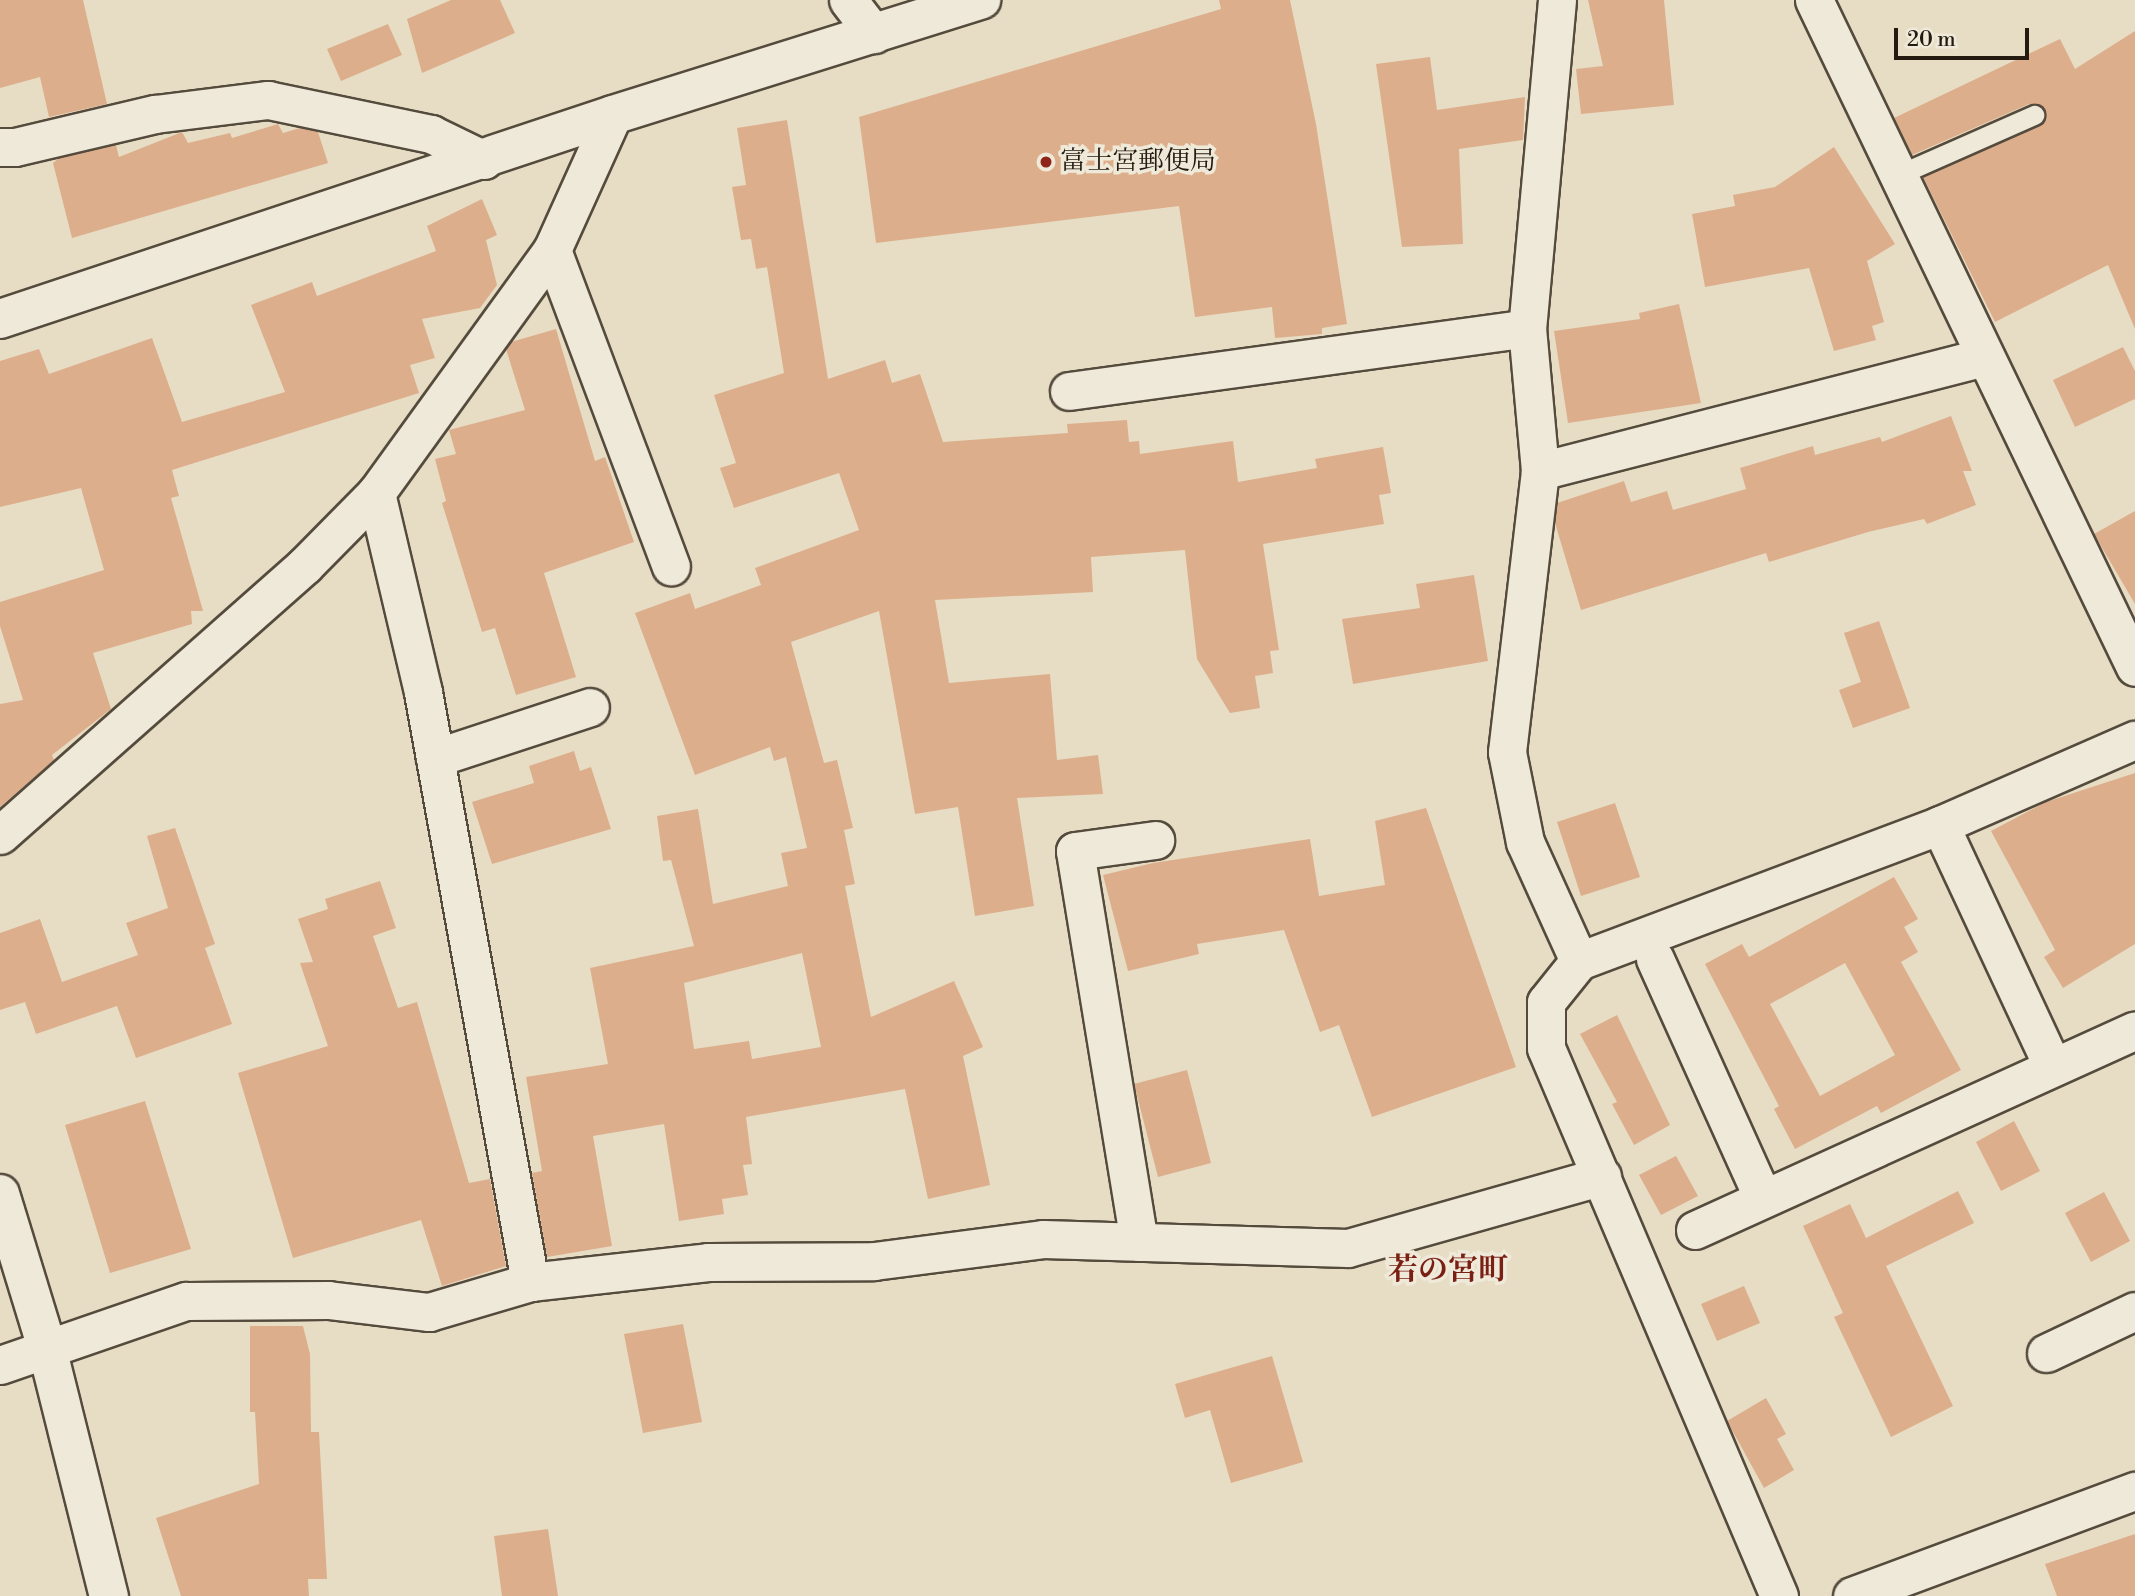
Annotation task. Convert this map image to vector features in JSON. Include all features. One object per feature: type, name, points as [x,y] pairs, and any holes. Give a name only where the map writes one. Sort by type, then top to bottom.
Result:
[{"type":"street","points":[[848,0],[874,34]]},
{"type":"street","points":[[0,318],[484,160],[613,115],[981,0]]},
{"type":"street","points":[[1557,0],[1527,328],[1540,471],[1507,752],[1525,842],[1579,961]]},
{"type":"street","points":[[1814,0],[2135,667]]},
{"type":"street","points":[[0,147],[15,147],[155,114],[268,100],[431,134],[484,160]]},
{"type":"street","points":[[0,835],[305,565],[376,493],[552,250],[613,115]]},
{"type":"street","points":[[552,250],[671,566]]},
{"type":"street","points":[[1069,391],[1527,328]]},
{"type":"street","points":[[1540,471],[1985,357]]},
{"type":"street","points":[[376,493],[435,758],[530,1282]]},
{"type":"street","points":[[435,758],[590,707]]},
{"type":"street","points":[[1779,1596],[1546,1048],[1546,1002],[1579,961],[1940,825],[2135,740]]},
{"type":"street","points":[[1940,825],[2053,1068]]},
{"type":"street","points":[[1139,1242],[1075,851],[1155,840]]},
{"type":"street","points":[[1655,959],[1763,1198]]},
{"type":"street","points":[[1695,1230],[2135,1030]]},
{"type":"street","points":[[0,1365],[186,1301],[328,1300],[429,1312],[530,1282],[708,1262],[874,1261],[1043,1239],[1348,1248],[1602,1176]]},
{"type":"street","points":[[0,1194],[47,1348],[109,1596]]},
{"type":"street","points":[[2046,1353],[2135,1311]]},
{"type":"street","points":[[1852,1596],[2135,1491]]},
{"type":"lane","points":[[1898,175],[2034,115]]},
{"type":"building","points":[[0,0],[83,0],[107,104],[49,117],[40,77],[0,88]]},
{"type":"building","points":[[451,0],[500,0],[515,33],[422,73],[407,19]]},
{"type":"building","name":"富士宮郵便局","points":[[1219,0],[1290,0],[1316,124],[1347,324],[1322,328],[1322,334],[1275,338],[1272,307],[1195,317],[1179,206],[876,243],[859,117],[1221,9]]},
{"type":"building","points":[[1588,0],[1664,0],[1674,105],[1581,114],[1576,69],[1603,66]]},
{"type":"building","points":[[388,24],[402,55],[341,81],[327,49]]},
{"type":"building","points":[[2135,31],[2135,329],[2108,265],[1995,322],[1923,177],[2039,126],[2046,117],[2045,109],[2029,104],[1912,155],[1894,118],[2060,39],[2075,69]]},
{"type":"building","points":[[1430,57],[1437,110],[1525,97],[1523,140],[1459,149],[1463,244],[1402,247],[1376,64]]},
{"type":"building","points":[[787,120],[828,379],[885,360],[892,383],[920,374],[943,442],[1068,433],[1067,424],[1127,420],[1129,442],[1139,441],[1140,454],[1233,441],[1238,482],[1317,468],[1315,459],[1383,447],[1391,493],[1379,495],[1384,524],[1263,544],[1279,650],[1270,651],[1273,673],[1255,676],[1260,708],[1230,713],[1197,659],[1185,550],[1091,557],[1093,592],[935,600],[949,683],[1050,674],[1057,760],[1098,755],[1103,794],[1017,798],[1034,906],[975,916],[958,807],[915,814],[879,611],[791,642],[824,763],[837,760],[853,828],[844,830],[855,884],[845,886],[871,1017],[954,981],[983,1047],[963,1056],[990,1185],[928,1199],[905,1089],[746,1117],[752,1164],[743,1165],[748,1195],[722,1199],[724,1214],[679,1221],[664,1124],[593,1136],[612,1246],[547,1257],[532,1173],[542,1171],[526,1077],[608,1064],[590,968],[694,946],[671,860],[663,861],[657,816],[698,809],[713,904],[788,886],[781,853],[807,848],[786,757],[774,761],[770,747],[695,775],[635,613],[690,593],[695,609],[761,585],[755,568],[859,530],[839,473],[734,508],[720,468],[736,463],[714,395],[784,373],[767,267],[756,269],[751,239],[741,240],[732,187],[746,185],[737,128]],"holes":[[[802,953],[821,1047],[752,1059],[749,1041],[694,1049],[684,983]]]},
{"type":"building","points":[[278,124],[283,133],[300,128],[318,132],[328,163],[72,238],[53,163],[59,158],[116,145],[119,157],[182,132],[188,143],[230,133],[232,138]]},
{"type":"building","points":[[1834,147],[1895,244],[1867,261],[1884,322],[1872,326],[1876,340],[1834,351],[1809,268],[1705,287],[1692,214],[1735,206],[1733,195],[1775,187]]},
{"type":"building","points":[[482,199],[497,235],[486,240],[497,285],[480,308],[422,319],[435,358],[410,365],[419,393],[172,470],[179,496],[171,498],[203,611],[191,611],[192,624],[93,653],[111,709],[52,755],[54,760],[0,807],[0,704],[23,700],[0,626],[0,602],[104,570],[81,488],[0,507],[0,361],[39,349],[49,374],[152,338],[182,422],[285,392],[251,305],[312,282],[317,296],[436,251],[427,226]]},
{"type":"building","points":[[1679,304],[1701,403],[1568,423],[1554,331],[1640,319],[1639,313]]},
{"type":"building","points":[[556,329],[595,461],[605,457],[634,542],[544,573],[576,677],[516,695],[495,628],[482,632],[442,503],[446,501],[435,459],[456,454],[449,430],[525,410],[506,349],[511,342]]},
{"type":"building","points":[[2123,347],[2135,371],[2135,399],[2075,427],[2053,380]]},
{"type":"building","points":[[1951,416],[1972,471],[1963,471],[1976,505],[1927,524],[1924,519],[1868,532],[1769,562],[1766,553],[1581,610],[1555,523],[1557,503],[1624,481],[1631,502],[1667,491],[1673,510],[1746,489],[1740,468],[1813,446],[1815,455],[1880,437],[1882,442]]},
{"type":"building","points":[[2135,511],[2135,604],[2094,534]]},
{"type":"building","points":[[1474,575],[1488,661],[1353,684],[1342,619],[1420,608],[1416,584]]},
{"type":"building","points":[[1879,621],[1910,708],[1853,728],[1839,690],[1861,682],[1844,633]]},
{"type":"building","points":[[574,751],[580,771],[591,767],[611,829],[492,864],[472,802],[534,783],[529,766]]},
{"type":"building","points":[[2135,773],[2135,944],[2063,988],[2044,957],[2055,950],[1991,831],[2046,802]]},
{"type":"building","points":[[1615,803],[1640,877],[1581,896],[1557,822]]},
{"type":"building","points":[[1426,808],[1516,1067],[1372,1117],[1339,1025],[1320,1032],[1284,930],[1197,944],[1199,954],[1128,971],[1103,875],[1153,863],[1310,839],[1319,896],[1385,885],[1375,821]]},
{"type":"building","points":[[175,828],[215,944],[205,948],[232,1024],[136,1058],[117,1006],[36,1034],[25,1002],[0,1010],[0,933],[40,919],[62,982],[138,955],[126,923],[168,908],[147,836]]},
{"type":"building","points":[[1894,877],[1918,919],[1904,927],[1918,952],[1901,962],[1961,1070],[1881,1113],[1877,1106],[1795,1149],[1774,1109],[1779,1106],[1705,964],[1742,944],[1749,957]],"holes":[[[1845,963],[1895,1055],[1820,1096],[1770,1004]]]},
{"type":"building","points":[[380,881],[396,928],[373,936],[398,1008],[417,1002],[469,1183],[490,1179],[506,1266],[442,1286],[421,1220],[293,1258],[238,1073],[328,1046],[300,963],[313,962],[298,919],[328,909],[325,899]]},
{"type":"building","points":[[1617,1015],[1670,1125],[1634,1145],[1612,1104],[1617,1102],[1580,1034]]},
{"type":"building","points":[[1187,1070],[1211,1163],[1158,1177],[1134,1084]]},
{"type":"building","points":[[145,1101],[191,1249],[110,1273],[65,1125]]},
{"type":"building","points":[[2014,1121],[2040,1171],[2001,1191],[1976,1142]]},
{"type":"building","points":[[1676,1156],[1698,1196],[1661,1215],[1639,1175]]},
{"type":"building","points":[[1958,1191],[1974,1223],[1886,1266],[1953,1406],[1891,1437],[1834,1317],[1843,1313],[1803,1226],[1850,1204],[1866,1238]]},
{"type":"building","points":[[2104,1192],[2130,1241],[2091,1262],[2065,1213]]},
{"type":"building","points":[[1744,1286],[1760,1323],[1717,1341],[1701,1304]]},
{"type":"building","points":[[683,1324],[702,1422],[643,1433],[624,1334]]},
{"type":"building","points":[[250,1326],[303,1326],[310,1354],[311,1432],[319,1432],[327,1579],[308,1579],[309,1596],[181,1596],[156,1518],[259,1484],[255,1412],[250,1412]]},
{"type":"building","points":[[1272,1356],[1303,1462],[1231,1483],[1210,1410],[1185,1418],[1175,1384]]},
{"type":"building","points":[[1766,1398],[1786,1434],[1777,1439],[1794,1470],[1764,1488],[1727,1421]]},
{"type":"building","points":[[548,1529],[558,1596],[502,1596],[494,1536]]},
{"type":"building","points":[[2135,1534],[2135,1596],[2057,1596],[2045,1564]]},
{"type":"place","name":"富士宮郵便局","points":[[1046,162]]},
{"type":"district","name":"若の宮町","points":[[1448,1270]]}]
